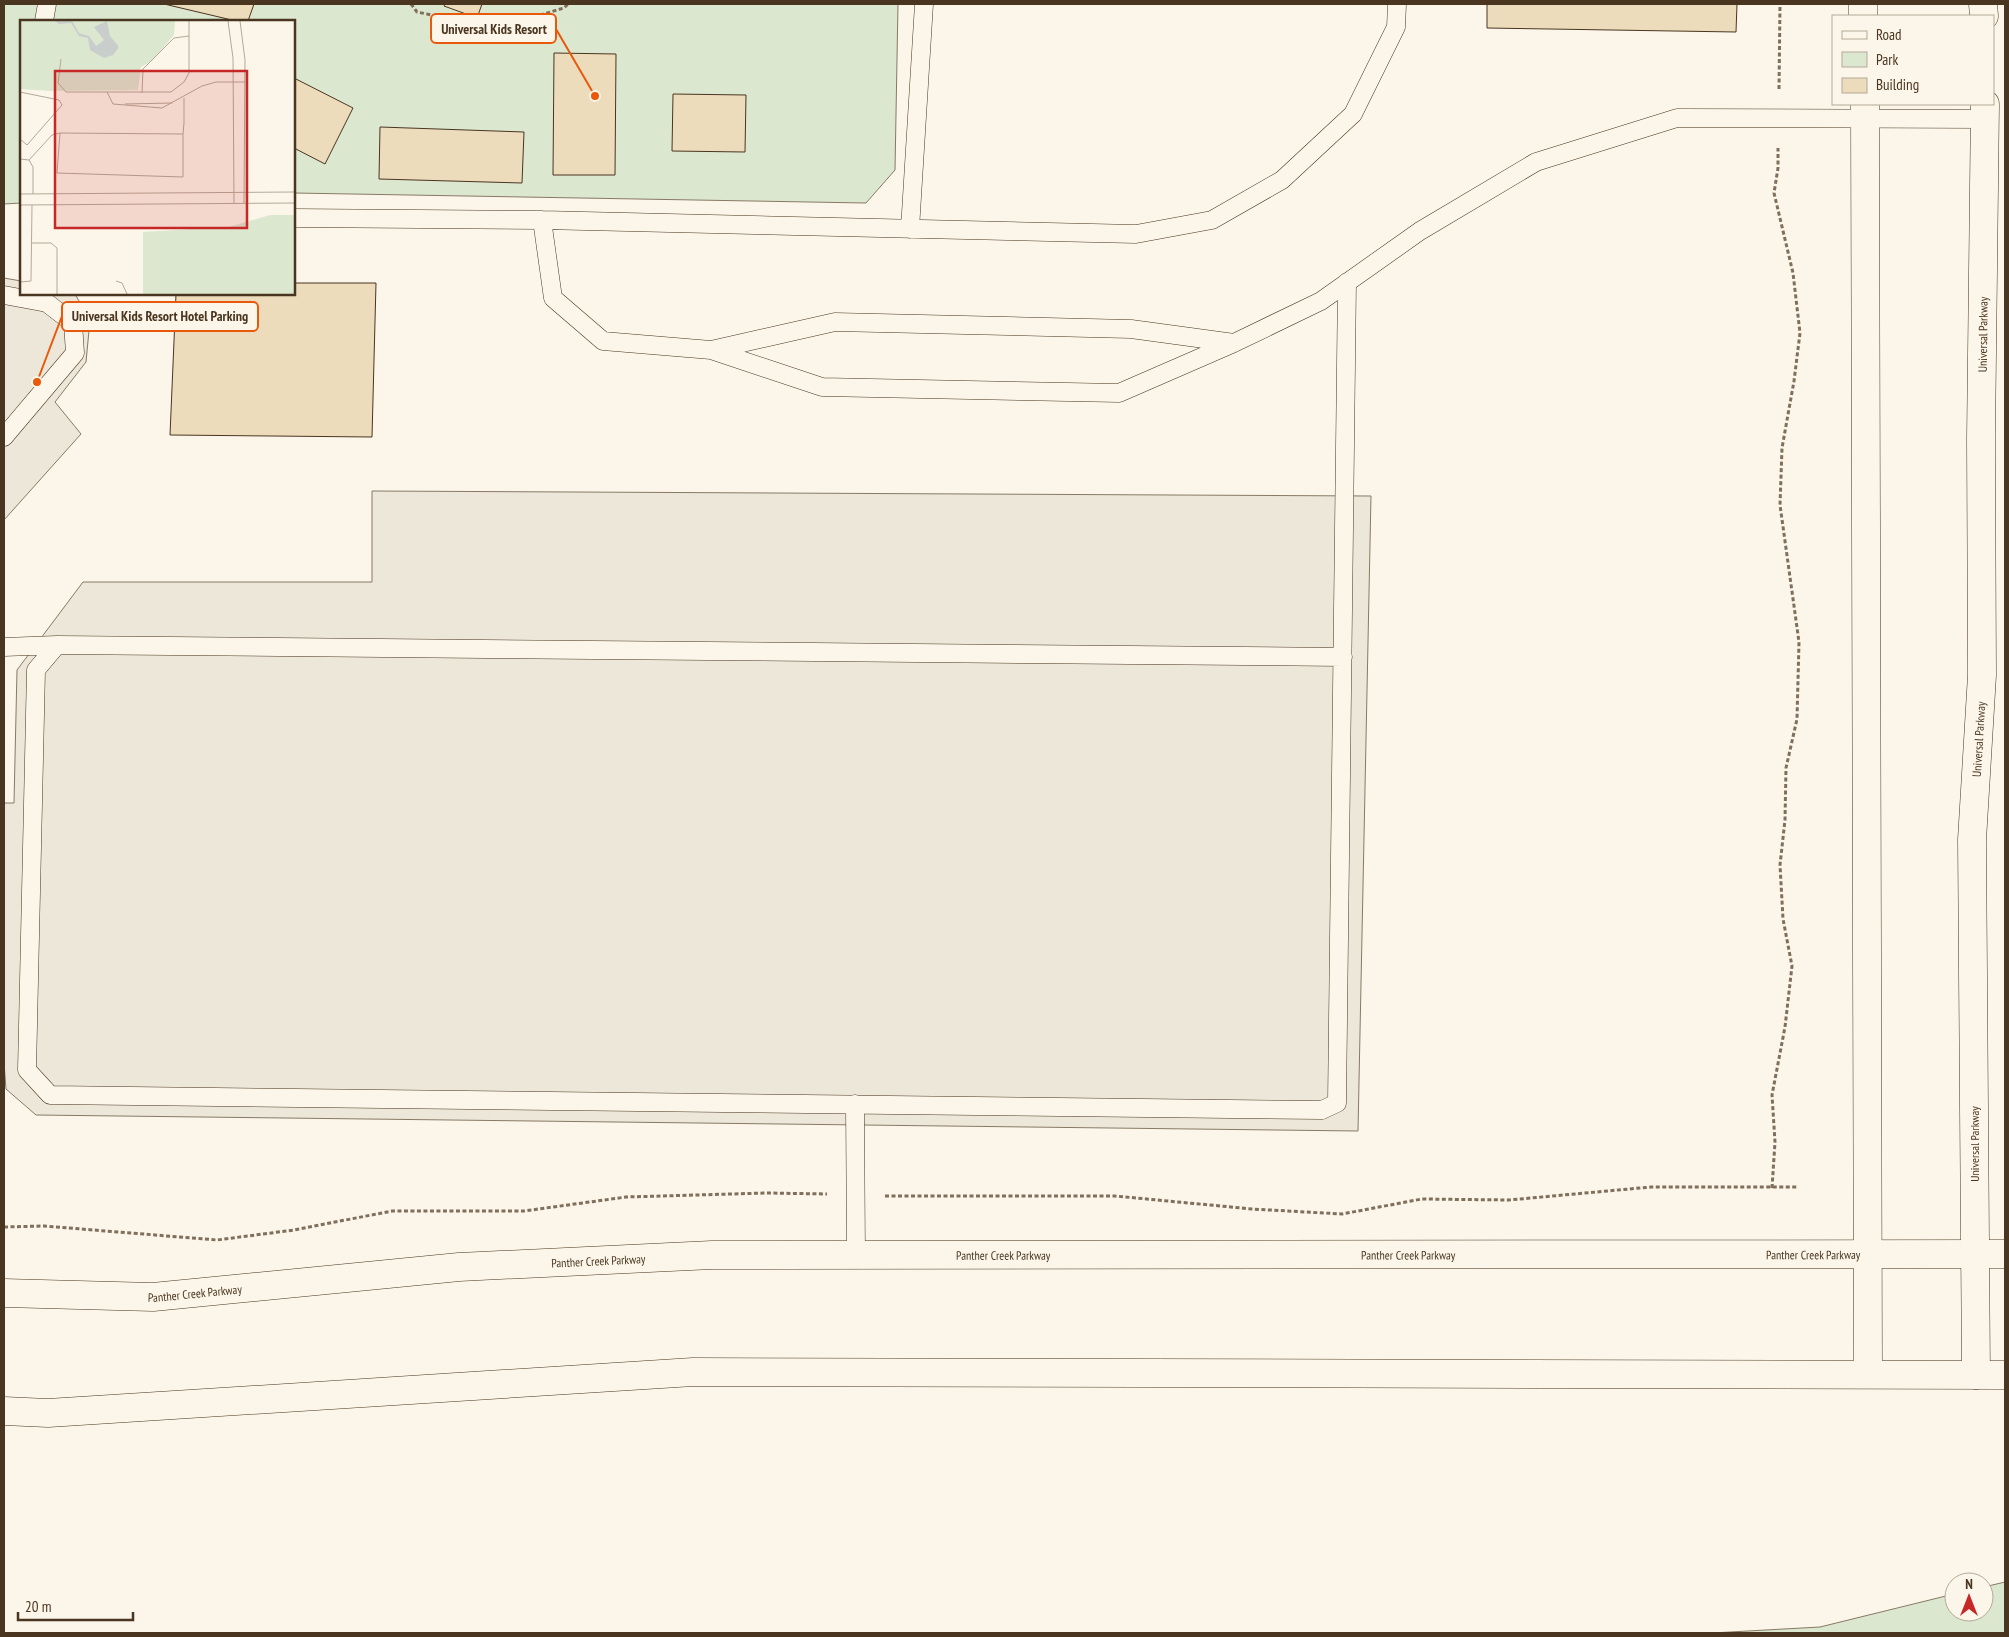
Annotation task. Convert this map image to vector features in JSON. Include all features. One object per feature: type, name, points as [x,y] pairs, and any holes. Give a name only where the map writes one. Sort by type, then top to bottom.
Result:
[{"type":"main road","points":[[1865,112],[1868,1374]]},
{"type":"main road","name":"Universal Parkway","points":[[1976,1375],[1972,840],[1982,675],[1981,438],[1985,112]]},
{"type":"main road","name":"Panther Creek Parkway","points":[[4,1293],[153,1297],[459,1267],[712,1254],[2005,1254]]},
{"type":"main road","points":[[4,1412],[48,1413],[694,1372],[2005,1375]]},
{"type":"lane","points":[[44,20],[47,4]]},
{"type":"lane","points":[[910,229],[924,4]]},
{"type":"lane","points":[[295,218],[542,220],[1136,234],[1212,220],[1282,180],[1353,114],[1396,27],[1397,4]]},
{"type":"lane","points":[[542,220],[553,298],[603,341],[711,350],[822,387],[1119,393],[1234,343],[1321,301],[1420,231],[1536,162],[1677,118],[1778,119],[1865,112],[1985,112]]},
{"type":"lane","points":[[57,645],[36,670],[27,1070],[50,1095],[1322,1110],[1337,1102],[1347,282]]},
{"type":"lane","points":[[4,295],[46,303],[73,323],[75,354],[4,437]]},
{"type":"lane","points":[[711,350],[835,322],[1131,329],[1234,343]]},
{"type":"lane","points":[[4,647],[57,645],[1343,657]]},
{"type":"lane","points":[[855,1104],[856,1254]]},
{"type":"path","points":[[411,4],[417,12],[496,28],[564,8],[568,4]]},
{"type":"path","points":[[1772,1188],[1775,1142],[1772,1095],[1785,1027],[1792,966],[1783,919],[1780,865],[1785,820],[1786,768],[1796,719],[1799,642],[1780,505],[1782,448],[1800,333],[1793,273],[1774,193],[1778,168],[1780,4]]},
{"type":"path","points":[[889,1196],[1115,1196],[1252,1209],[1342,1214],[1422,1198],[1509,1200],[1651,1187],[1796,1187]]},
{"type":"path","points":[[4,1227],[44,1226],[217,1240],[294,1230],[392,1211],[524,1211],[626,1197],[803,1194]]},
{"type":"green space","points":[[4,4],[898,4],[895,170],[866,203],[295,193],[295,20],[20,20],[20,203],[4,204]]},
{"type":"green space","points":[[2005,1582],[2005,1633],[1712,1633],[1820,1627],[1944,1596],[1944,1622],[1994,1622],[1994,1585]]},
{"type":"shaded area","points":[[4,278],[20,281],[20,295],[76,295],[90,320],[86,362],[55,402],[81,434],[4,520]]},
{"type":"shaded area","points":[[372,491],[1371,496],[1358,1131],[36,1115],[6,1089],[4,1063],[4,803],[14,803],[17,670],[83,582],[372,582]]},
{"type":"building","points":[[164,4],[254,4],[248,20],[232,20]]},
{"type":"building","points":[[445,4],[482,4],[477,18],[444,6]]},
{"type":"building","points":[[1487,4],[1737,4],[1736,32],[1487,28]]},
{"type":"building","points":[[554,53],[616,54],[615,175],[553,175]]},
{"type":"building","points":[[295,79],[353,108],[325,164],[295,149]]},
{"type":"building","points":[[673,94],[746,95],[745,152],[672,151]]},
{"type":"building","points":[[380,127],[524,132],[522,183],[379,179]]},
{"type":"building","points":[[295,283],[376,283],[372,437],[170,435],[176,295],[295,295]]},
{"type":"place","name":"Universal Kids Resort","points":[[595,96]]},
{"type":"place","name":"Universal Kids Resort Hotel Parking","points":[[37,382]]}]
